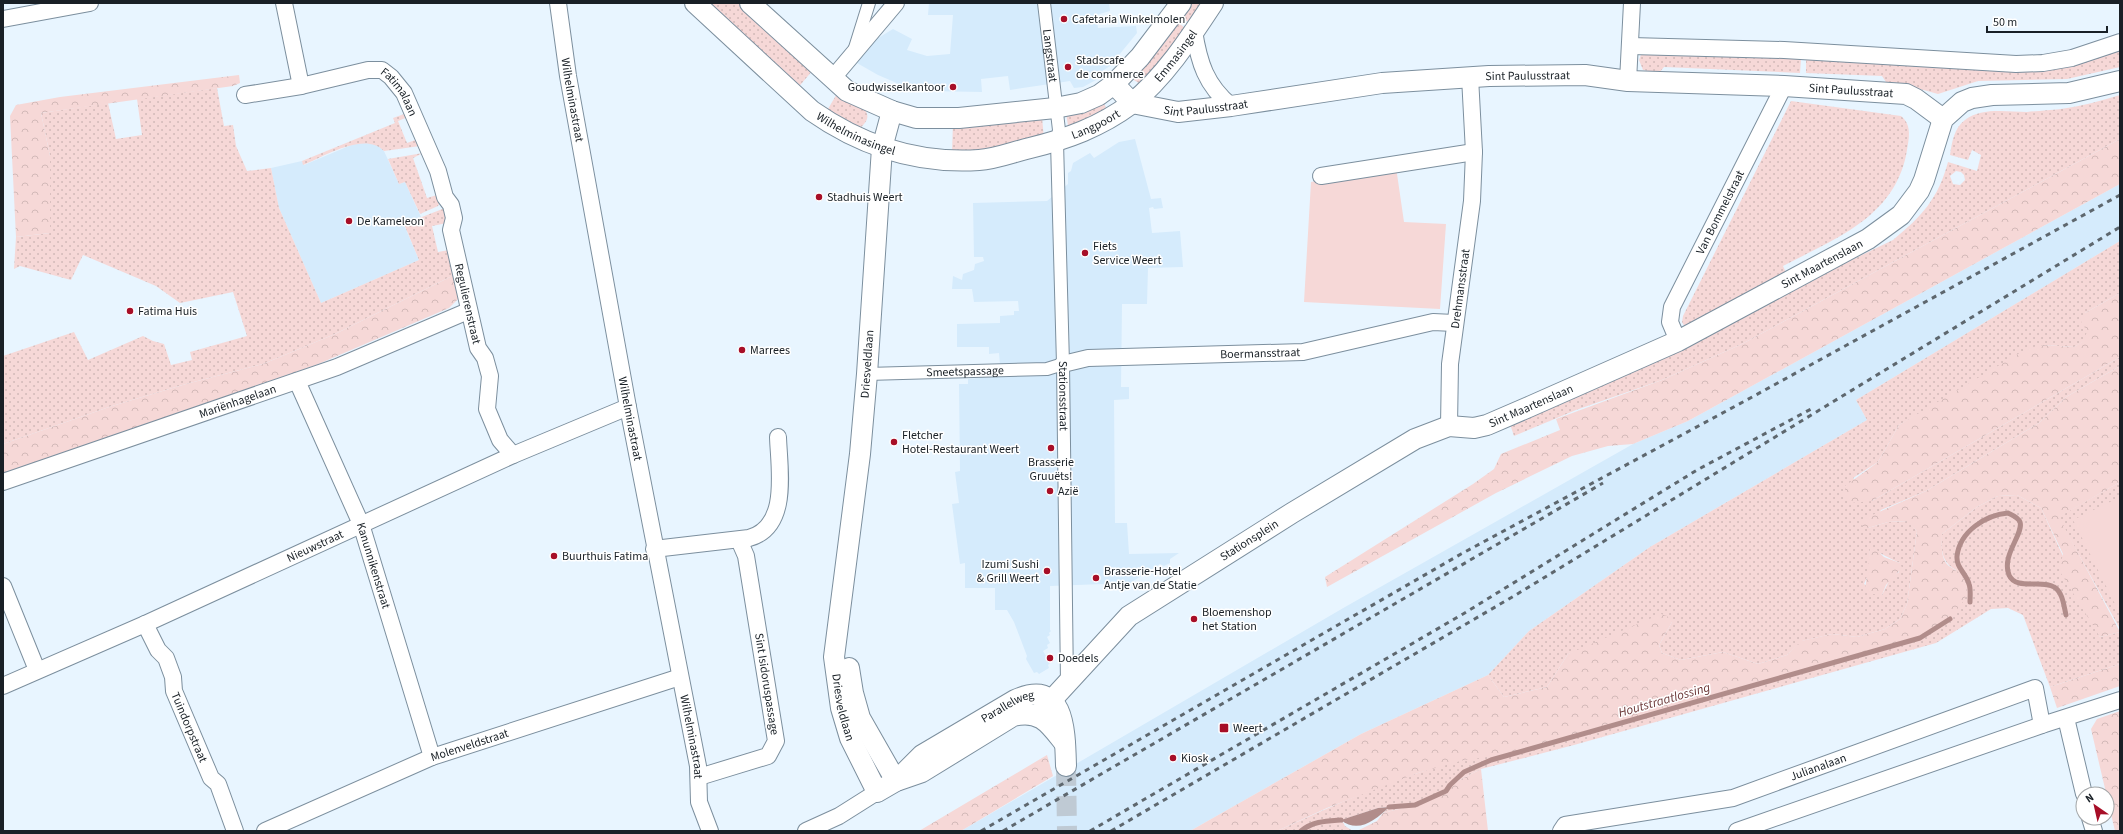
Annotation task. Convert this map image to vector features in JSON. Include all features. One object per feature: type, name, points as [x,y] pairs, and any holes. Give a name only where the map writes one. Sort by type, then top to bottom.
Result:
[{"type":"street","points":[[3,19],[90,3]]},
{"type":"street","points":[[284,3],[301,86]]},
{"type":"street","name":"Wilhelminastraat","points":[[558,3],[568,76],[628,407],[654,549],[699,777],[697,787],[699,802],[710,831]]},
{"type":"street","name":"Wilhelminasingel","points":[[695,3],[812,111],[834,126],[862,141],[882,148],[936,160],[981,160],[1057,142]]},
{"type":"street","points":[[750,3],[846,91],[892,111],[916,118],[959,118],[1055,108]]},
{"type":"street","points":[[832,79],[896,3]]},
{"type":"street","name":"Langstraat","points":[[1044,3],[1055,108]]},
{"type":"street","points":[[1132,103],[1114,84],[1140,57],[1181,3]]},
{"type":"street","name":"Emmasingel","points":[[1132,103],[1156,79],[1194,31],[1213,3]]},
{"type":"street","points":[[1628,81],[1631,46],[1632,3]]},
{"type":"street","points":[[852,56],[865,5]]},
{"type":"street","points":[[1194,31],[1199,56],[1207,79],[1219,96],[1231,106]]},
{"type":"street","points":[[1631,46],[1784,50],[2016,64],[2043,63],[2072,58],[2120,42]]},
{"type":"street","name":"Fatimalaan","points":[[245,95],[301,86],[368,70],[382,70],[391,77],[404,93],[428,149]]},
{"type":"street","name":"Sint Paulusstraat","points":[[1132,103],[1178,112],[1231,106],[1382,83],[1470,78],[1585,75],[1628,81],[1784,86],[1906,94],[1916,99],[1943,119]]},
{"type":"street","name":"Drehmansstraat","points":[[1449,426],[1450,364],[1454,323],[1472,201],[1474,152],[1470,78]]},
{"type":"street","points":[[1943,119],[1952,109],[1972,98],[2069,92],[2120,81]]},
{"type":"street","name":"Langpoort","points":[[1055,108],[1081,103],[1100,95],[1114,84]]},
{"type":"street","name":"Van Bommelstraat","points":[[1678,341],[1670,322],[1672,307],[1784,86]]},
{"type":"street","name":"Langpoort","points":[[1057,142],[1084,132],[1102,123],[1132,103]]},
{"type":"street","name":"Stationsstraat","points":[[1055,108],[1059,130],[1057,142],[1063,364],[1067,684]]},
{"type":"street","name":"Driesveldlaan","points":[[877,792],[850,738],[841,708],[834,657],[840,618],[867,374],[882,148],[892,111]]},
{"type":"street","name":"Sint Maartenslaan","points":[[1474,428],[1487,425],[1678,341],[1868,239],[1892,223],[1919,191],[1924,180],[1943,119]]},
{"type":"street","name":"Regulierenstraat","points":[[428,149],[438,170],[445,197],[451,205],[454,218],[451,230],[468,311],[478,348],[485,358],[490,376],[487,409],[500,440],[513,455]]},
{"type":"street","points":[[1321,176],[1474,152]]},
{"type":"street","name":"Mariënhagelaan","points":[[3,482],[337,367],[468,311]]},
{"type":"street","name":"Boermansstraat","points":[[1063,364],[1088,358],[1303,352],[1433,322],[1454,323]]},
{"type":"street","name":"Smeetspassage","points":[[867,374],[1047,369],[1063,364]]},
{"type":"street","name":"Kanunnikenstraat","points":[[297,381],[361,524],[432,757]]},
{"type":"street","name":"Nieuwstraat","points":[[3,686],[145,624],[513,455],[628,407]]},
{"type":"street","name":"Stationsplein","points":[[1053,700],[1129,616],[1415,439],[1449,426],[1474,428]]},
{"type":"street","points":[[654,549],[739,540],[757,536],[769,526],[776,513],[779,482],[778,437]]},
{"type":"street","name":"Sint Isidoruspassage","points":[[699,777],[768,756],[776,741],[746,556],[739,540]]},
{"type":"street","points":[[3,586],[37,670]]},
{"type":"street","name":"Driesveldlaan","points":[[840,618],[853,693],[860,718],[896,781]]},
{"type":"street","name":"Tuindorpstraat","points":[[145,624],[158,650],[166,658],[174,677],[174,692],[210,778],[218,784],[235,831]]},
{"type":"street","name":"Molenveldstraat","points":[[265,831],[432,757],[680,677]]},
{"type":"street","name":"Julianalaan","points":[[1561,831],[1565,825],[1733,798],[2035,688],[2042,725]]},
{"type":"street","name":"Parallelweg","points":[[806,831],[838,816],[896,781],[922,772],[1013,716],[1022,714],[1038,716],[1053,700],[1044,694],[1037,693],[1029,694],[1015,700],[922,755],[896,781]]},
{"type":"street","points":[[1053,700],[1062,720],[1066,766]]},
{"type":"street","points":[[1737,831],[2042,725],[2120,700]]},
{"type":"street","points":[[1038,716],[1051,726],[1065,744]]},
{"type":"street","points":[[2066,718],[2082,786]]},
{"type":"shaded area","points":[[929,3],[1109,3],[1110,11],[1096,15],[1098,28],[1136,26],[1137,33],[1110,66],[1096,75],[1096,80],[1083,87],[1074,88],[1070,81],[1010,90],[1008,76],[981,79],[982,92],[929,91],[899,84],[878,75],[857,63],[870,43],[893,29],[912,39],[907,50],[927,56],[950,54],[953,15],[928,15]]},
{"type":"shaded area","points":[[1135,139],[1151,199],[1161,198],[1163,208],[1149,208],[1152,233],[1180,231],[1183,267],[1148,268],[1147,304],[1122,304],[1121,387],[1129,387],[1129,399],[1114,400],[1115,523],[1127,523],[1129,554],[1179,553],[1170,559],[1170,563],[1164,566],[1160,564],[1130,583],[1050,586],[1051,631],[1049,633],[1050,635],[1047,637],[1050,643],[1047,645],[1048,648],[1043,651],[1050,663],[1048,665],[1049,668],[1039,674],[1037,672],[1034,673],[1026,659],[1027,656],[1014,622],[1007,610],[995,610],[995,588],[965,588],[965,563],[960,564],[952,504],[959,503],[955,472],[960,471],[959,384],[968,384],[968,379],[1001,376],[999,353],[989,354],[989,347],[957,347],[957,324],[1000,323],[1000,316],[1014,315],[1014,311],[1019,311],[1018,301],[974,302],[972,289],[952,289],[953,276],[962,280],[963,274],[974,270],[975,264],[984,261],[983,257],[974,257],[973,203],[1047,201],[1068,184],[1068,173],[1071,171],[1073,163],[1090,153],[1094,158],[1119,142]]},
{"type":"shaded area","name":"De Kameleon","points":[[368,142],[380,146],[384,151],[399,184],[405,182],[421,217],[404,225],[419,260],[321,303],[279,208],[271,168],[302,161],[304,165],[356,143]]},
{"type":"shaded area","points":[[2120,184],[2120,241],[1856,400],[1867,420],[1650,547],[1529,631],[1488,675],[1361,734],[1190,831],[961,831],[1345,607],[1633,444],[1688,421]]},
{"type":"shaded area","points":[[1389,807],[1373,821],[1366,824],[1354,826],[1341,820],[1378,808]]},
{"type":"green space","points":[[701,3],[739,3],[813,70],[796,90]]},
{"type":"green space","points":[[1191,3],[1204,3],[1192,25],[1181,17]]},
{"type":"green space","points":[[1177,22],[1188,30],[1144,86],[1132,79]]},
{"type":"green space","points":[[2120,47],[2120,67],[2067,79],[1978,81],[1938,94],[1898,83],[1886,82],[1882,76],[1806,73],[1806,59],[2018,69]]},
{"type":"green space","points":[[1647,51],[1801,59],[1800,73],[1664,67],[1659,73],[1643,70],[1639,60],[1642,52]]},
{"type":"green space","points":[[239,75],[240,83],[233,86],[41,113],[50,156],[50,233],[16,237],[10,116],[16,105],[60,97]]},
{"type":"green space","points":[[217,88],[224,126],[233,125],[236,146],[247,171],[271,168],[279,208],[321,303],[419,260],[404,224],[445,208],[447,223],[432,226],[438,252],[449,250],[456,274],[335,334],[263,364],[186,384],[112,406],[3,444],[3,356],[74,332],[88,360],[143,336],[164,344],[171,365],[192,360],[190,352],[247,336],[233,292],[180,303],[156,286],[83,255],[71,280],[20,266],[14,269],[16,237],[50,233],[50,156],[41,113],[108,103],[116,139],[142,135],[137,99]]},
{"type":"green space","points":[[838,92],[857,102],[866,111],[866,122],[860,128],[825,114]]},
{"type":"green space","points":[[2120,95],[2120,139],[1742,344],[1662,380],[1576,410],[1514,436],[1510,424],[1893,240],[1921,215],[1928,206],[1934,197],[1944,175],[1948,162],[1977,171],[1981,155],[1972,150],[1968,160],[1950,155],[1953,140],[1958,127],[1971,116],[1979,113],[1995,111],[2027,112],[2061,109]],"holes":[[[1956,171],[1961,172],[1964,175],[1965,180],[1960,185],[1953,184],[1950,176]]]},
{"type":"green space","points":[[1791,101],[1901,116],[1907,123],[1909,136],[1901,173],[1890,192],[1877,209],[1861,223],[1843,235],[1783,266],[1786,273],[1685,327],[1682,322],[1683,316]]},
{"type":"green space","points":[[1104,103],[1107,111],[1069,132],[1066,113]]},
{"type":"green space","points":[[407,113],[408,117],[398,121],[407,143],[418,139],[420,146],[384,151],[376,145],[366,143],[356,144],[333,151],[303,165],[302,161],[395,123],[393,118]]},
{"type":"green space","points":[[1042,117],[1044,139],[981,151],[952,153],[953,122]]},
{"type":"green space","points":[[2120,139],[2120,184],[1688,421],[1633,444],[1608,446],[1572,456],[1496,493],[1327,587],[1325,577],[1473,484],[1494,469],[1501,454],[1560,430],[1556,419],[1662,380],[1742,344]]},
{"type":"green space","points":[[423,153],[413,158],[427,198],[437,195],[440,202],[438,206],[420,214],[405,182],[399,184],[388,159]]},
{"type":"green space","points":[[1396,167],[1404,222],[1446,224],[1440,309],[1304,302],[1311,182]]},
{"type":"green space","points":[[2120,241],[2120,293],[2085,313],[2088,331],[2085,341],[2074,347],[2044,345],[1899,425],[1878,462],[1853,478],[1872,501],[2120,357],[2120,366],[2066,397],[2039,423],[1926,491],[1881,510],[1868,528],[1888,522],[1908,521],[1917,531],[1907,604],[1900,619],[1885,629],[1857,637],[1832,634],[1802,641],[1787,655],[1758,664],[1723,652],[1681,660],[1662,653],[1659,645],[1672,622],[1568,654],[1547,687],[1504,697],[1488,675],[1529,631],[1650,547],[1867,420],[1856,400]],"holes":[[[1870,549],[1900,563],[1899,572],[1891,577],[1882,595],[1864,584],[1869,573]]]},
{"type":"green space","points":[[456,274],[459,298],[449,308],[316,365],[3,474],[3,444],[112,406],[186,384],[263,364],[335,334]]},
{"type":"green space","points":[[2120,293],[2120,357],[1872,501],[1850,503],[1845,495],[1845,486],[1878,462],[1899,425],[2028,348],[2044,345],[2074,347],[2084,341],[2087,331],[2081,322],[2085,313]]},
{"type":"green space","points":[[2120,366],[2120,482],[2059,517],[2120,632],[2100,637],[2059,570],[2063,554],[2041,508],[2017,495],[1998,496],[1977,507],[1942,534],[1942,551],[1944,559],[1949,566],[1961,575],[1966,585],[1966,595],[1962,604],[1955,612],[1946,620],[1920,637],[1511,754],[1464,760],[1418,773],[1327,808],[1277,831],[1190,831],[1361,734],[1488,675],[1504,697],[1547,687],[1568,654],[1661,614],[1667,616],[1672,622],[1659,645],[1662,653],[1681,660],[1723,652],[1758,664],[1787,655],[1801,641],[1832,634],[1857,637],[1885,629],[1900,619],[1907,604],[1917,531],[1907,521],[1888,522],[1868,528],[1861,525],[1861,520],[1926,491],[2039,423],[2066,397]]},
{"type":"green space","points":[[2120,482],[2120,629],[2058,517]]},
{"type":"green space","points":[[2017,495],[2041,508],[2100,637],[2120,632],[2120,664],[2050,687],[2023,615],[2008,608],[1991,609],[1936,643],[1574,745],[1481,769],[1450,785],[1447,791],[1415,805],[1383,813],[1389,807],[1378,808],[1342,820],[1345,826],[1353,831],[1277,831],[1368,791],[1438,767],[1468,759],[1511,754],[1920,637],[1956,570],[1947,563],[1943,555],[1942,534],[1977,507],[1998,496]]},
{"type":"green space","points":[[2120,497],[2120,614],[2073,520]]},
{"type":"green space","points":[[1875,548],[1884,557],[1900,563],[1902,568],[1886,585],[1882,595],[1873,594],[1865,590],[1870,549]]},
{"type":"green space","points":[[2120,664],[2120,686],[2057,708],[2050,687]]},
{"type":"green space","points":[[2120,711],[2120,831],[2115,831],[2114,826],[2115,786],[2104,786],[2091,729],[2097,719]]},
{"type":"green space","points":[[1047,755],[1053,776],[961,831],[919,831]]},
{"type":"green space","points":[[1481,769],[1488,831],[1357,831],[1377,821],[1383,813],[1415,805],[1446,791],[1450,785]]},
{"type":"waterway","name":"Houtstraatlossing","points":[[1970,602],[1970,586],[1957,560],[1959,547],[1963,539],[1975,526],[1991,517],[2008,513],[2015,516],[2020,522],[2019,533],[2008,560],[2007,567],[2009,575],[2012,580],[2023,584],[2043,584],[2057,589],[2064,604],[2066,615]]},
{"type":"waterway","name":"Houtstraatlossing","points":[[1389,807],[1415,805],[1446,791],[1450,785],[1464,772],[1491,760],[1920,638],[1950,619]]},
{"type":"waterway","name":"Houtstraatlossing","points":[[1301,831],[1315,823],[1341,820]]},
{"type":"tunnel","points":[[1066,766],[1067,831]]},
{"type":"railway","points":[[981,831],[1461,554],[1754,396],[2120,195]]},
{"type":"railway","points":[[1111,831],[1514,596],[2120,227]]},
{"type":"railway","points":[[1090,831],[1463,614],[1697,470],[1813,408]]},
{"type":"railway","points":[[1003,831],[1603,483]]},
{"type":"place","name":"Cafetaria Winkelmolen","points":[[1064,19]]},
{"type":"place","name":"Stadscafe de commerce","points":[[1068,67]]},
{"type":"place","name":"Goudwisselkantoor","points":[[953,87]]},
{"type":"place","name":"Stadhuis Weert","points":[[819,197]]},
{"type":"place","name":"De Kameleon","points":[[349,221]]},
{"type":"place","name":"Fiets Service Weert","points":[[1085,253]]},
{"type":"place","name":"Fatima Huis","points":[[130,311]]},
{"type":"place","name":"Marrees","points":[[742,350]]},
{"type":"place","name":"Fletcher Hotel-Restaurant Weert","points":[[894,442]]},
{"type":"place","name":"Brasserie Gruuëts!","points":[[1051,448]]},
{"type":"place","name":"Azië","points":[[1050,491]]},
{"type":"place","name":"Buurthuis Fatima","points":[[554,556]]},
{"type":"place","name":"Izumi Sushi & Grill Weert","points":[[1047,571]]},
{"type":"place","name":"Brasserie-Hotel Antje van de Statie","points":[[1096,578]]},
{"type":"place","name":"Bloemenshop het Station","points":[[1194,619]]},
{"type":"place","name":"Doedels","points":[[1050,658]]},
{"type":"place","name":"Weert","points":[[1224,728]]},
{"type":"place","name":"Kiosk","points":[[1173,758]]}]
